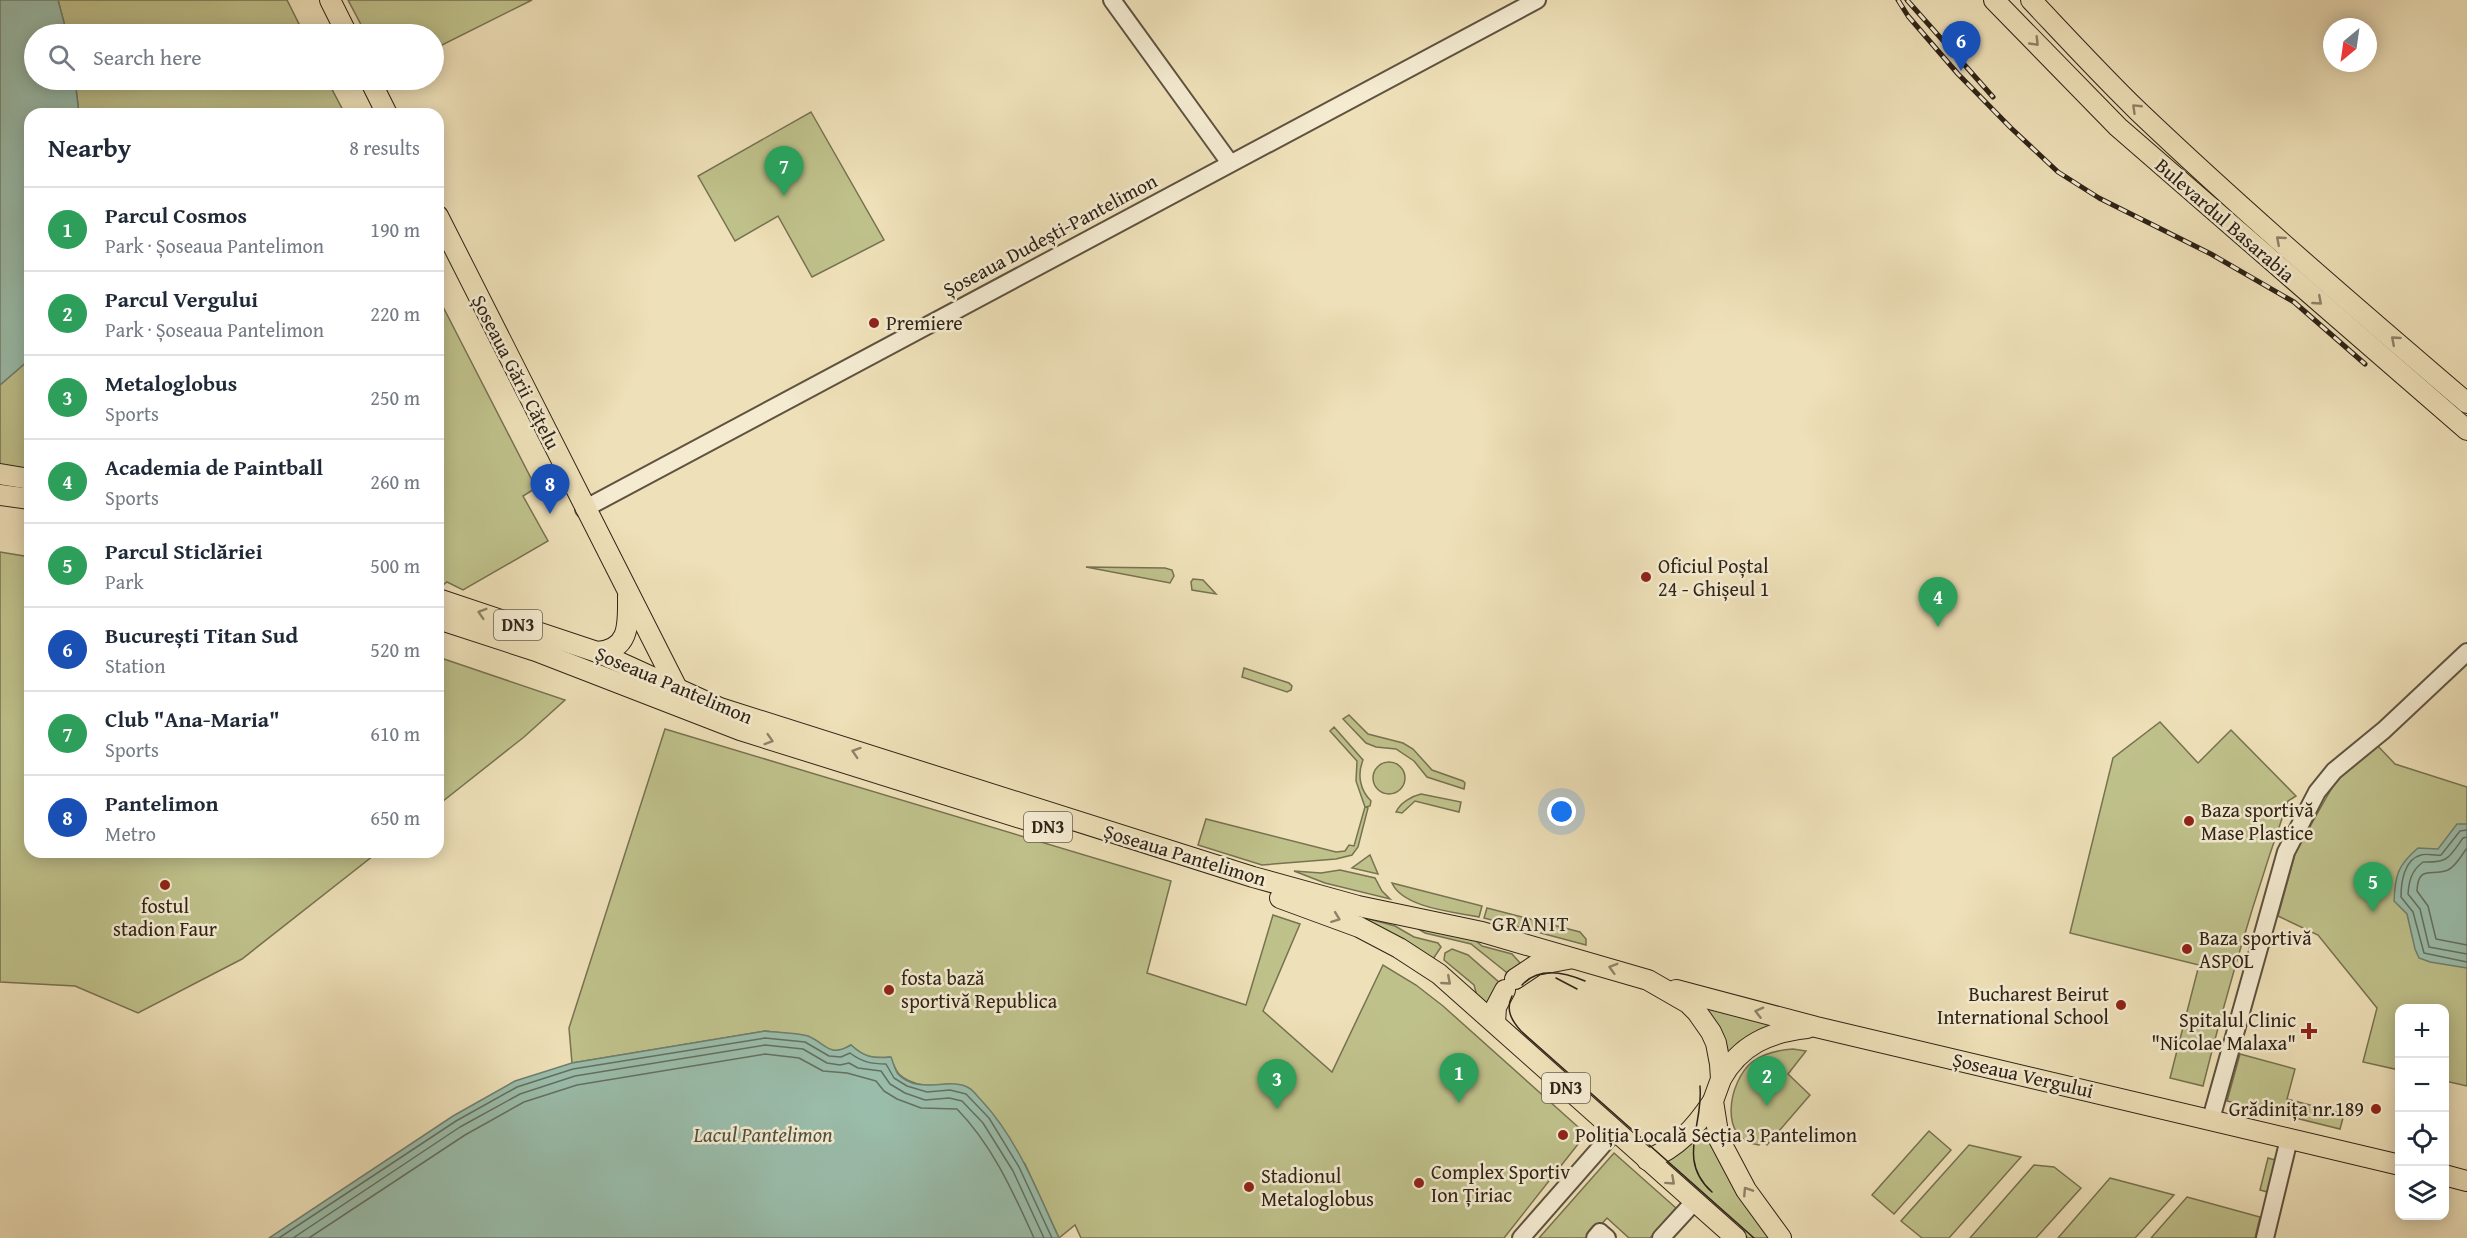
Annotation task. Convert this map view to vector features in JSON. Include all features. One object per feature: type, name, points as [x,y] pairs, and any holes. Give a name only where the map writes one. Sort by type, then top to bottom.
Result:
[{"type":"main road","points":[[330,0],[342,24]]},
{"type":"main road","name":"Bulevardul Basarabia","points":[[1994,0],[2118,127],[2467,430]]},
{"type":"main road","name":"Bulevardul Basarabia","points":[[2031,0],[2106,79],[2166,137],[2254,218],[2467,403]]},
{"type":"main road","points":[[375,90],[384,108]]},
{"type":"main road","name":"Șoseaua Gării Cățelu","points":[[444,228],[584,509],[677,689],[694,714]]},
{"type":"main road","points":[[0,474],[24,477]]},
{"type":"main road","points":[[0,495],[24,498]]},
{"type":"main road","points":[[597,652],[613,650],[621,642],[627,626],[628,594]]},
{"type":"main road","name":"Șoseaua Pantelimon","points":[[444,601],[597,652],[720,708],[1252,877],[1350,904],[1482,932],[1648,980],[1673,993],[1697,1012],[1716,1043],[1721,1079],[1713,1101],[1716,1126],[1731,1164],[1755,1204],[1781,1238]]},
{"type":"main road","name":"Șoseaua Pantelimon","points":[[444,621],[536,651],[694,714],[774,741],[1317,910],[1359,927],[1399,948],[1439,974],[1496,1023],[1614,1132],[1736,1238]]},
{"type":"main road","points":[[656,699],[677,689]]},
{"type":"main road","points":[[1496,1023],[1496,1007],[1510,984],[1536,965],[1577,958]]},
{"type":"main road","name":"Șoseaua Vergului","points":[[1648,980],[1697,996],[1815,1027],[2395,1164]]},
{"type":"main road","points":[[1721,1079],[1733,1060],[1752,1044],[1778,1033],[1815,1027]]},
{"type":"main road","points":[[1647,1160],[1664,1153],[1687,1135],[1713,1101]]},
{"type":"main road","points":[[2449,1176],[2467,1181]]},
{"type":"street","points":[[1112,0],[1230,163]]},
{"type":"street","name":"Șoseaua Dudești-Pantelimon","points":[[584,509],[1537,0]]},
{"type":"street","points":[[2211,1119],[2286,852],[2302,820],[2318,792],[2334,771],[2384,730],[2467,652]]},
{"type":"street","points":[[1521,1238],[1614,1132]]},
{"type":"street","points":[[2265,1238],[2289,1138]]},
{"type":"street","points":[[1661,1238],[1694,1202]]},
{"type":"street","points":[[1595,1238],[1600,1232],[1607,1238]]},
{"type":"green space","points":[[58,0],[287,0],[299,24],[64,24]]},
{"type":"green space","points":[[348,0],[532,0],[444,44],[444,24],[361,24]]},
{"type":"green space","points":[[76,90],[332,90],[342,108],[78,108]]},
{"type":"green space","points":[[811,112],[884,240],[812,277],[778,216],[735,241],[698,176]]},
{"type":"green space","points":[[444,309],[536,488],[523,496],[548,541],[463,590],[447,582],[444,584]]},
{"type":"green space","points":[[24,364],[24,470],[0,466],[0,385]]},
{"type":"green space","points":[[0,552],[24,556],[24,858],[370,858],[242,959],[138,1013],[75,986],[0,982]]},
{"type":"green space","points":[[1086,567],[1165,568],[1172,570],[1174,576],[1170,583]]},
{"type":"green space","points":[[1193,579],[1203,580],[1216,594],[1192,590]]},
{"type":"green space","points":[[444,659],[565,700],[524,737],[444,800]]},
{"type":"green space","points":[[1244,668],[1289,683],[1292,686],[1291,690],[1287,692],[1242,677]]},
{"type":"green space","points":[[1349,715],[1368,734],[1403,743],[1413,749],[1432,770],[1463,781],[1464,789],[1427,777],[1414,761],[1396,749],[1376,747],[1366,743],[1343,719]]},
{"type":"green space","points":[[2160,722],[2198,763],[2231,730],[2296,796],[2288,801],[2264,872],[2203,1086],[2170,1078],[2199,965],[2070,933],[2113,758]]},
{"type":"green space","points":[[1334,727],[1363,760],[1360,771],[1361,782],[1364,792],[1371,801],[1370,806],[1366,807],[1368,808],[1358,847],[1352,855],[1336,859],[1262,865],[1198,845],[1206,819],[1336,852],[1345,851],[1349,845],[1354,846],[1365,807],[1356,781],[1357,761],[1330,731]]},
{"type":"green space","name":"fosta bază sportivă Republica","points":[[665,729],[1171,881],[1147,973],[1246,1005],[1273,915],[1300,924],[1263,1011],[1332,1072],[1383,965],[1416,985],[1443,1006],[1586,1134],[1504,1238],[1081,1238],[1075,1225],[1059,1238],[1025,1164],[950,1084],[930,1085],[910,1081],[898,1072],[890,1057],[869,1056],[851,1045],[840,1051],[829,1050],[807,1036],[765,1031],[572,1063],[569,1028]]},
{"type":"green space","points":[[2375,743],[2395,764],[2467,787],[2467,1086],[2449,1082],[2449,1004],[2395,1004],[2395,1069],[2363,1062],[2377,1008],[2318,935],[2278,916],[2295,854],[2337,779]]},
{"type":"green space","points":[[1389,762],[1400,767],[1405,778],[1400,789],[1389,794],[1378,789],[1373,778],[1378,767]]},
{"type":"green space","points":[[1421,794],[1461,802],[1459,812],[1415,801],[1402,813],[1396,812],[1407,800]]},
{"type":"green space","points":[[1370,855],[1378,874],[1352,868]]},
{"type":"green space","points":[[1340,870],[1375,878],[1382,891],[1390,899],[1325,883],[1294,871],[1321,873]]},
{"type":"green space","points":[[1392,883],[1482,906],[1479,917],[1444,911],[1418,903],[1407,898]]},
{"type":"green space","points":[[1487,908],[1580,932],[1586,939],[1586,945],[1484,918]]},
{"type":"green space","points":[[1344,912],[1395,926],[1414,937],[1438,943],[1441,947],[1433,959]]},
{"type":"green space","points":[[1415,927],[1474,939],[1482,946],[1512,954],[1521,964],[1511,976],[1471,944],[1425,933]]},
{"type":"green space","points":[[1452,949],[1468,955],[1501,984],[1488,1005],[1477,996],[1474,985],[1444,960],[1445,953]]},
{"type":"green space","points":[[1705,1007],[1774,1025],[1727,1057]]},
{"type":"green space","points":[[1793,1049],[1806,1051],[1788,1074],[1810,1095],[1767,1145],[1763,1141],[1759,1145],[1746,1141],[1737,1133],[1732,1122],[1731,1109],[1737,1082],[1752,1062],[1762,1056]]},
{"type":"green space","points":[[2240,1054],[2295,1069],[2287,1099],[2344,1114],[2340,1129],[2227,1101]]},
{"type":"green space","points":[[1709,1122],[1774,1238],[1748,1238],[1694,1192],[1657,1165],[1683,1151]]},
{"type":"green space","points":[[1929,1131],[1951,1150],[1894,1214],[1872,1195]]},
{"type":"green space","points":[[1969,1145],[2021,1157],[1949,1238],[1922,1238],[1901,1221]]},
{"type":"green space","points":[[1614,1153],[1676,1208],[1650,1238],[1629,1238],[1607,1218],[1589,1238],[1539,1238]]},
{"type":"green space","points":[[2268,1158],[2279,1161],[2271,1193],[2260,1190]]},
{"type":"green space","points":[[2034,1165],[2054,1167],[2081,1188],[2036,1238],[1970,1238]]},
{"type":"green space","points":[[2110,1178],[2174,1195],[2135,1238],[2058,1238]]},
{"type":"green space","points":[[2187,1197],[2260,1217],[2255,1238],[2151,1238]]},
{"type":"water","points":[[0,0],[58,0],[64,24],[24,24],[24,90],[76,90],[78,108],[24,108],[24,364],[0,385]]},
{"type":"water","points":[[2457,824],[2467,824],[2467,968],[2419,958],[2407,914],[2394,901],[2397,877],[2406,860],[2418,848],[2438,849]]},
{"type":"water","name":"Lacul Pantelimon","points":[[765,1031],[808,1036],[833,1050],[844,1049],[851,1045],[869,1056],[891,1057],[898,1074],[915,1084],[953,1084],[971,1089],[1006,1132],[1059,1238],[269,1238],[453,1116],[515,1081],[572,1063]]},
{"type":"tram line","points":[[1522,985],[1536,975],[1552,972],[1585,981]]},
{"type":"tram line","points":[[1556,978],[1577,989]]},
{"type":"tram line","points":[[1512,996],[1509,1006],[1510,1015],[1521,1031],[1754,1238]]},
{"type":"tram line","points":[[1700,1086],[1693,1155],[1701,1180],[1712,1192]]},
{"type":"railway","points":[[1898,0],[1908,16],[1958,74],[2058,172],[2099,198],[2211,254],[2294,302],[2365,364]]},
{"type":"railway","points":[[1907,0],[1993,97]]},
{"type":"place","name":"București Titan Sud","points":[[1961,71]]},
{"type":"place","name":"Club \"Ana-Maria\"","points":[[784,196]]},
{"type":"place","name":"Premiere","points":[[874,323]]},
{"type":"place","name":"Pantelimon","points":[[550,514]]},
{"type":"place","name":"Oficiul Poștal 24 - Ghișeul 1","points":[[1646,577]]},
{"type":"place","name":"Academia de Paintball","points":[[1938,627]]},
{"type":"place","name":"Baza sportivă Mase Plastice","points":[[2189,821]]},
{"type":"place","name":"fostul stadion Faur","points":[[165,885]]},
{"type":"place","name":"Parcul Sticlăriei","points":[[2373,912]]},
{"type":"place","name":"Baza sportivă ASPOL","points":[[2187,949]]},
{"type":"place","name":"fosta bază sportivă Republica","points":[[889,990]]},
{"type":"place","name":"Bucharest Beirut International School","points":[[2121,1005]]},
{"type":"place","name":"Spitalul Clinic \"Nicolae Malaxa\"","points":[[2309,1031]]},
{"type":"place","name":"Parcul Cosmos","points":[[1459,1103]]},
{"type":"place","name":"Parcul Vergului","points":[[1767,1106]]},
{"type":"place","name":"Metaloglobus","points":[[1277,1109]]},
{"type":"place","name":"Grădinița nr.189","points":[[2376,1109]]},
{"type":"place","name":"Poliția Locală Secția 3 Pantelimon","points":[[1563,1135]]},
{"type":"place","name":"Complex Sportiv Ion Țiriac","points":[[1419,1183]]},
{"type":"place","name":"Stadionul Metaloglobus","points":[[1249,1187]]},
{"type":"district","name":"GRANIT","points":[[1531,924]]}]
